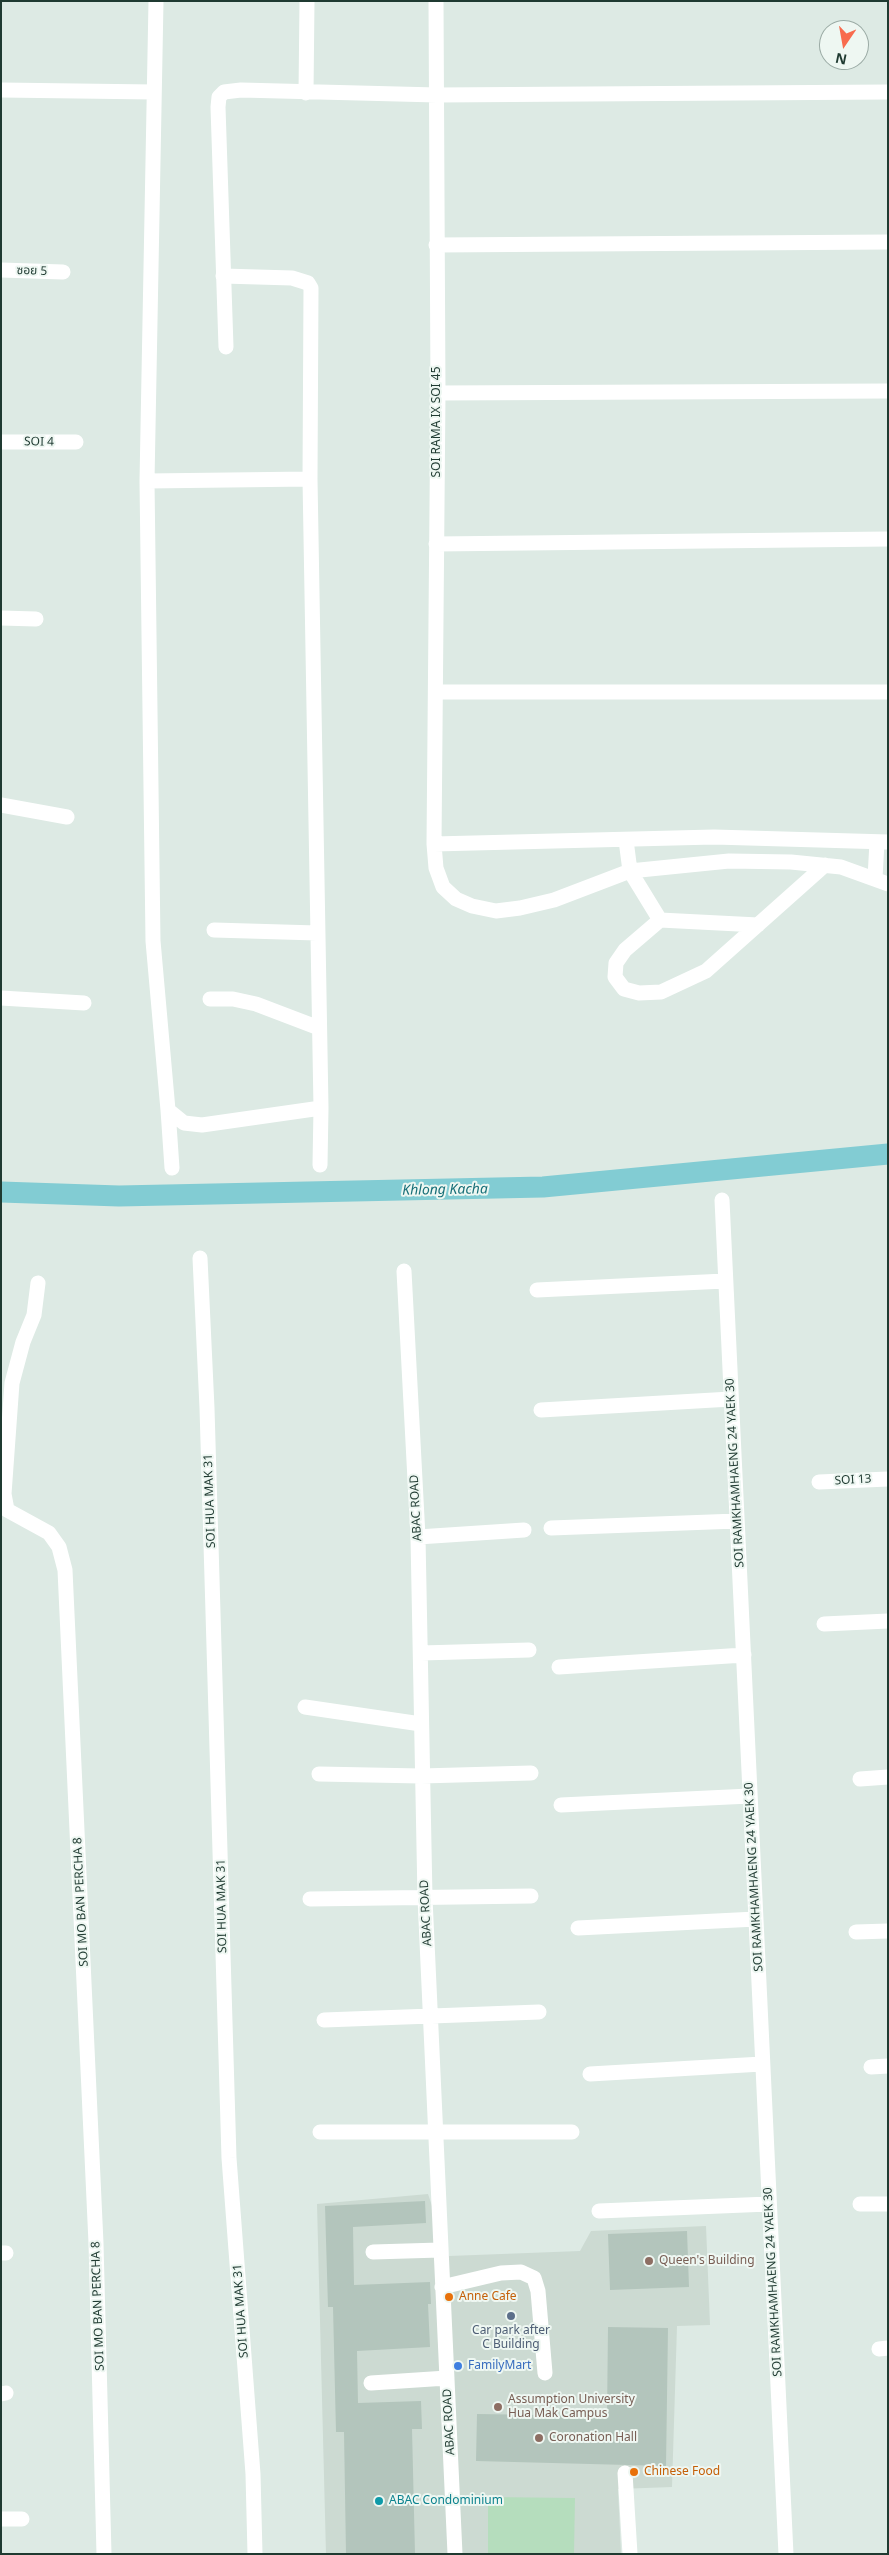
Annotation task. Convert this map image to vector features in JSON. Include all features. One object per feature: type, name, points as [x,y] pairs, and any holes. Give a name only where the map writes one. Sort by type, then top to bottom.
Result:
[{"type":"street","points":[[156,1],[148,481],[152,941],[172,1168]]},
{"type":"street","points":[[306,93],[307,1]]},
{"type":"street","name":"SOI RAMA IX SOI 45","points":[[436,1],[438,393],[434,844],[436,868],[443,887],[456,899],[472,906],[496,911],[520,908],[554,900],[630,871],[729,861],[791,862],[841,867],[881,881]]},
{"type":"street","points":[[1,90],[154,92]]},
{"type":"street","points":[[226,348],[218,107],[220,97],[224,92],[241,90],[437,95],[888,92]]},
{"type":"street","points":[[436,244],[888,242]]},
{"type":"street","name":"ซอย 5","points":[[1,270],[63,272]]},
{"type":"street","points":[[223,276],[292,278],[308,283],[311,288],[310,478],[321,1108],[320,1165]]},
{"type":"street","points":[[438,393],[888,391]]},
{"type":"street","name":"SOI 4","points":[[1,442],[76,442]]},
{"type":"street","points":[[148,481],[310,478]]},
{"type":"street","points":[[436,544],[888,539]]},
{"type":"street","points":[[1,618],[36,619]]},
{"type":"street","points":[[436,692],[888,692]]},
{"type":"street","points":[[1,805],[67,817]]},
{"type":"street","points":[[434,844],[714,837],[882,842],[881,881]]},
{"type":"street","points":[[626,840],[630,871],[660,920]]},
{"type":"street","points":[[758,925],[660,920],[625,950],[616,963],[615,977],[624,988],[639,993],[661,992],[686,982],[706,971],[825,866]]},
{"type":"street","points":[[214,930],[317,933]]},
{"type":"street","points":[[1,998],[84,1003]]},
{"type":"street","points":[[210,999],[233,999],[256,1004],[319,1028]]},
{"type":"street","points":[[168,1110],[184,1123],[202,1125],[321,1108]]},
{"type":"street","name":"SOI RAMKHAMHAENG 24 YAEK 30","points":[[722,1200],[786,2554]]},
{"type":"street","name":"SOI HUA MAK 31","points":[[200,1258],[208,1408],[229,2158],[253,2474],[255,2554]]},
{"type":"street","name":"ABAC ROAD","points":[[404,1272],[418,1537],[421,1776],[425,1898],[455,2554]]},
{"type":"street","points":[[537,1290],[726,1281]]},
{"type":"street","name":"SOI MO BAN PERCHA 8","points":[[38,1283],[34,1315],[23,1342],[12,1383],[4,1494],[6,1510],[49,1533],[60,1547],[65,1570],[96,2242],[104,2554]]},
{"type":"street","points":[[541,1410],[731,1400]]},
{"type":"street","name":"SOI 13","points":[[819,1482],[888,1478]]},
{"type":"street","points":[[551,1528],[737,1521]]},
{"type":"street","points":[[418,1537],[524,1530]]},
{"type":"street","points":[[824,1624],[888,1621]]},
{"type":"street","points":[[420,1652],[530,1650]]},
{"type":"street","points":[[559,1667],[744,1655]]},
{"type":"street","points":[[305,1707],[421,1724]]},
{"type":"street","points":[[319,1774],[421,1776],[531,1773]]},
{"type":"street","points":[[860,1779],[888,1777]]},
{"type":"street","points":[[561,1805],[750,1796]]},
{"type":"street","points":[[310,1899],[530,1896]]},
{"type":"street","points":[[578,1928],[756,1919]]},
{"type":"street","points":[[856,1932],[888,1931]]},
{"type":"street","points":[[324,2020],[539,2012]]},
{"type":"street","points":[[590,2074],[762,2064]]},
{"type":"street","points":[[871,2067],[888,2066]]},
{"type":"street","points":[[320,2132],[572,2132]]},
{"type":"street","points":[[599,2211],[769,2204]]},
{"type":"street","points":[[860,2204],[888,2204]]},
{"type":"street","points":[[373,2252],[440,2250]]},
{"type":"street","points":[[442,2288],[501,2273],[521,2272],[534,2278],[538,2290],[545,2373]]},
{"type":"street","points":[[371,2383],[447,2378]]},
{"type":"street","points":[[625,2473],[630,2554]]},
{"type":"street","points":[[1,2519],[22,2519]]},
{"type":"shaded area","name":"Assumption University Hua Mak Campus","points":[[428,2194],[449,2256],[580,2251],[591,2231],[706,2226],[710,2325],[677,2326],[672,2487],[618,2489],[621,2554],[326,2554],[317,2204]]},
{"type":"green space","points":[[488,2497],[575,2498],[574,2554],[488,2554]]},
{"type":"building","points":[[425,2201],[426,2223],[353,2227],[354,2285],[430,2282],[431,2304],[428,2304],[430,2347],[357,2351],[358,2403],[421,2401],[422,2429],[412,2429],[415,2554],[346,2554],[344,2432],[336,2432],[333,2307],[328,2307],[325,2206]]},
{"type":"building","name":"Queen's Building","points":[[687,2231],[689,2287],[610,2290],[608,2234]]},
{"type":"building","points":[[608,2327],[668,2328],[666,2466],[476,2461],[477,2414],[607,2416]]},
{"type":"waterway","name":"Khlong Kacha","points":[[1,1192],[119,1196],[543,1187],[888,1154]]},
{"type":"place","name":"Queen's Building","points":[[649,2261]]},
{"type":"place","name":"Anne Cafe","points":[[449,2297]]},
{"type":"place","name":"Car park after C Building","points":[[511,2316]]},
{"type":"place","name":"FamilyMart","points":[[458,2366]]},
{"type":"place","name":"Assumption University Hua Mak Campus","points":[[498,2407]]},
{"type":"place","name":"Coronation Hall","points":[[539,2438]]},
{"type":"place","name":"Chinese Food","points":[[634,2472]]},
{"type":"place","name":"ABAC Condominium","points":[[379,2501]]}]
